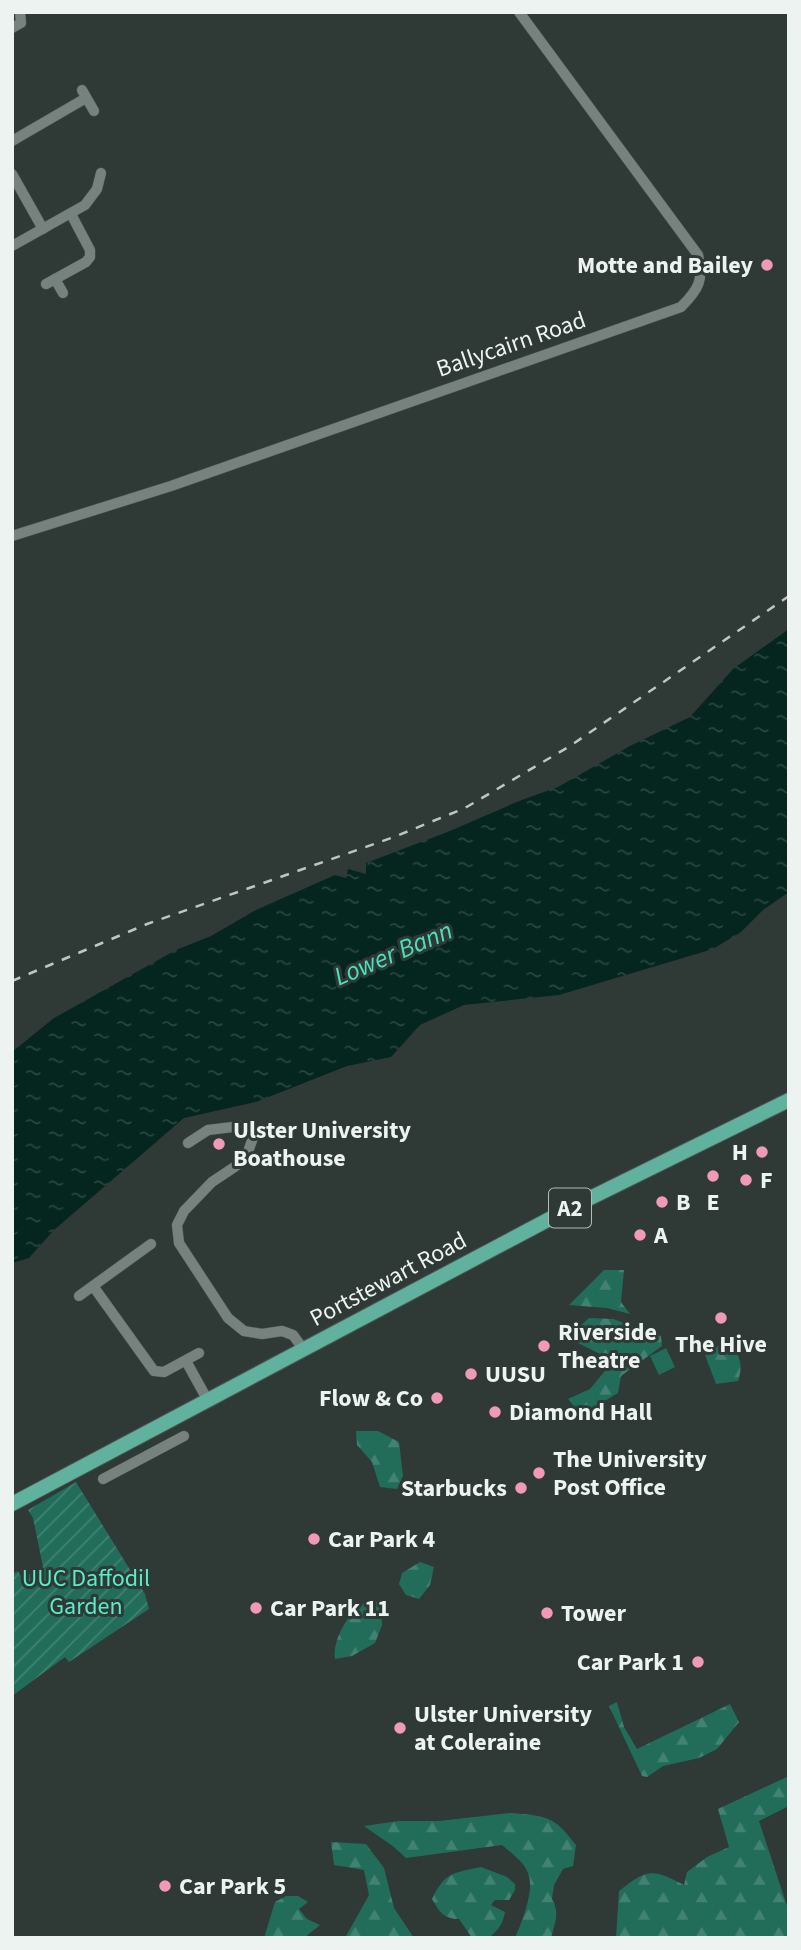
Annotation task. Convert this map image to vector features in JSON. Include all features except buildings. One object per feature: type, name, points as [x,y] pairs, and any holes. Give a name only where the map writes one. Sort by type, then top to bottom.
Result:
[{"type":"main road","name":"Portstewart Road","points":[[12,1504],[574,1206],[789,1100]]},
{"type":"street","points":[[12,29],[20,23],[20,12]]},
{"type":"street","name":"Ballycairn Road","points":[[12,536],[184,481],[681,307],[695,292],[702,272],[698,255],[519,12]]},
{"type":"street","points":[[12,141],[84,94],[94,111]]},
{"type":"street","points":[[12,246],[71,214],[92,199],[101,173]]},
{"type":"street","points":[[12,174],[43,229]]},
{"type":"street","points":[[63,293],[51,282],[90,257],[90,250],[71,214]]},
{"type":"street","points":[[188,1143],[208,1130],[242,1126],[254,1135],[245,1160],[212,1182],[184,1211],[177,1225],[179,1243],[228,1318],[244,1331],[262,1334],[282,1331],[293,1335],[304,1350]]},
{"type":"street","points":[[79,1296],[151,1244]]},
{"type":"street","points":[[93,1286],[151,1369],[164,1372],[199,1353]]},
{"type":"street","points":[[186,1361],[207,1399]]},
{"type":"street","points":[[103,1479],[184,1436]]},
{"type":"green space","points":[[604,1270],[624,1270],[621,1302],[630,1314],[607,1308],[569,1305]]},
{"type":"green space","points":[[589,1318],[613,1319],[661,1336],[662,1346],[621,1376],[618,1393],[581,1415],[568,1399],[590,1389],[609,1366],[600,1354],[574,1341],[570,1335]]},
{"type":"green space","points":[[726,1340],[739,1359],[740,1375],[738,1381],[716,1384],[705,1355]]},
{"type":"green space","points":[[666,1348],[675,1367],[659,1375],[650,1356]]},
{"type":"green space","points":[[356,1431],[378,1431],[399,1442],[403,1476],[397,1489],[380,1487],[372,1462],[357,1445]]},
{"type":"green space","name":"UUC Daffodil Garden","points":[[76,1482],[145,1594],[149,1609],[69,1662],[65,1657],[12,1696],[12,1574],[18,1571],[22,1578],[43,1567],[33,1518],[28,1510]]},
{"type":"green space","points":[[420,1562],[434,1567],[430,1585],[419,1599],[406,1595],[399,1584],[402,1573]]},
{"type":"green space","points":[[374,1599],[381,1607],[382,1625],[375,1643],[352,1656],[335,1659],[336,1642],[345,1623],[358,1607]]},
{"type":"green space","points":[[617,1702],[624,1727],[637,1749],[730,1704],[739,1722],[717,1749],[699,1758],[663,1766],[647,1777],[642,1776],[609,1706]]},
{"type":"green space","points":[[789,1776],[789,1806],[759,1821],[789,1912],[789,1938],[616,1938],[619,1891],[637,1878],[651,1873],[684,1885],[687,1872],[707,1857],[729,1847],[718,1809]]},
{"type":"green space","points":[[511,1813],[549,1819],[562,1828],[576,1845],[573,1866],[563,1869],[554,1885],[552,1899],[556,1918],[551,1938],[515,1938],[527,1906],[530,1880],[524,1865],[502,1845],[406,1858],[364,1826],[399,1821],[439,1821]]},
{"type":"green space","points":[[331,1842],[366,1844],[384,1868],[394,1908],[414,1938],[345,1938],[369,1895],[364,1870],[334,1865]]},
{"type":"green space","points":[[481,1867],[507,1877],[515,1884],[515,1890],[509,1900],[495,1900],[491,1905],[505,1912],[495,1932],[489,1938],[472,1938],[459,1919],[445,1916],[432,1899],[441,1883],[451,1875]]},
{"type":"green space","points":[[286,1896],[298,1896],[308,1902],[299,1909],[307,1919],[320,1925],[304,1938],[264,1938],[275,1902]]},
{"type":"water","name":"Lower Bann","points":[[789,629],[789,892],[763,910],[741,932],[713,949],[559,995],[464,1005],[420,1025],[391,1057],[347,1066],[256,1102],[184,1118],[54,1230],[29,1258],[12,1263],[12,1052],[54,1018],[176,950],[211,936],[256,910],[335,875],[346,878],[348,869],[366,874],[366,863],[558,787],[630,746],[690,717],[733,669]]},
{"type":"railway","points":[[12,981],[147,924],[394,837],[465,808],[570,746],[789,596]]},
{"type":"place","name":"Motte and Bailey","points":[[767,265]]},
{"type":"place","name":"Ulster University Boathouse","points":[[219,1144]]},
{"type":"place","name":"H","points":[[762,1152]]},
{"type":"place","name":"E","points":[[713,1176]]},
{"type":"place","name":"F","points":[[746,1180]]},
{"type":"place","name":"B","points":[[662,1202]]},
{"type":"place","name":"A","points":[[640,1235]]},
{"type":"place","name":"The Hive","points":[[721,1318]]},
{"type":"place","name":"Riverside Theatre","points":[[544,1346]]},
{"type":"place","name":"UUSU","points":[[471,1374]]},
{"type":"place","name":"Flow & Co","points":[[437,1398]]},
{"type":"place","name":"Diamond Hall","points":[[495,1412]]},
{"type":"place","name":"The University Post Office","points":[[539,1473]]},
{"type":"place","name":"Starbucks","points":[[521,1488]]},
{"type":"place","name":"Car Park 4","points":[[314,1539]]},
{"type":"place","name":"Car Park 11","points":[[256,1608]]},
{"type":"place","name":"Tower","points":[[547,1613]]},
{"type":"place","name":"Car Park 1","points":[[698,1662]]},
{"type":"place","name":"Ulster University at Coleraine","points":[[400,1728]]},
{"type":"place","name":"Car Park 5","points":[[165,1886]]}]
